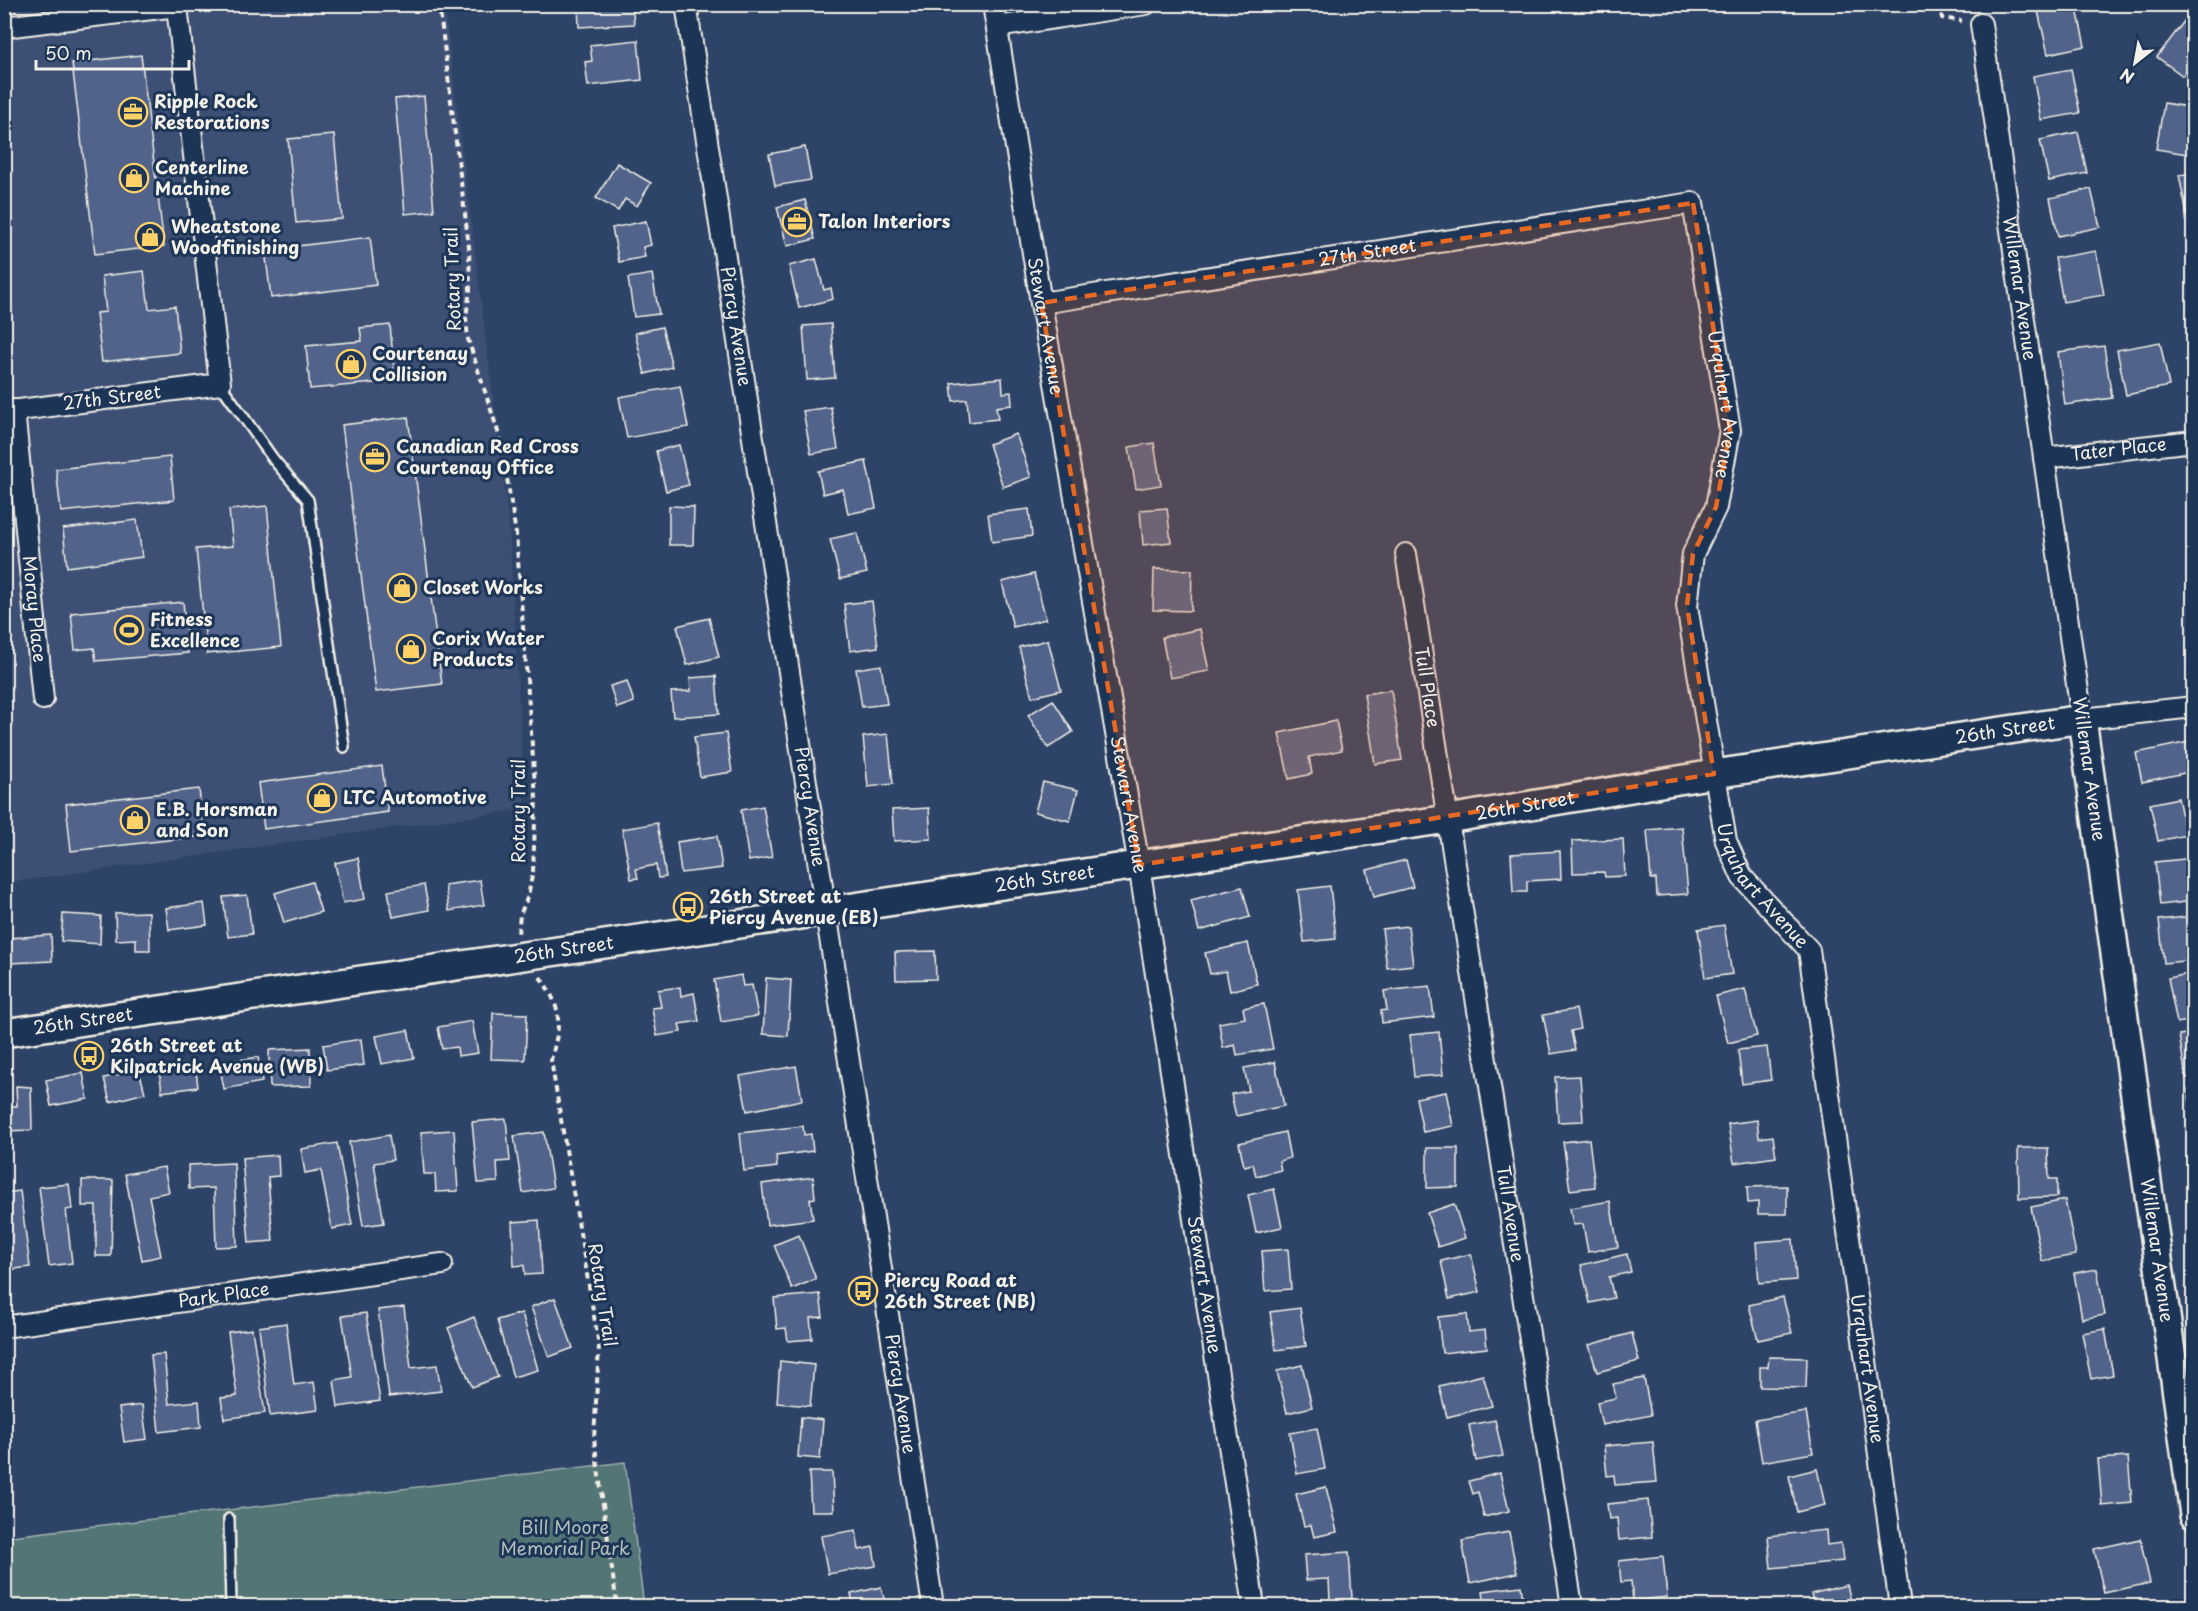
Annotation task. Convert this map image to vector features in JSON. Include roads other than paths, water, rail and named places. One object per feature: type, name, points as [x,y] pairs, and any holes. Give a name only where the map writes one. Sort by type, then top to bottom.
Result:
[{"type":"street","name":"Piercy Avenue","points":[[686,4],[933,1606]]},
{"type":"street","name":"Stewart Avenue","points":[[993,4],[1041,303],[1139,865],[1254,1606]]},
{"type":"street","points":[[997,27],[1146,4]]},
{"type":"street","points":[[4,27],[177,5],[220,384]]},
{"type":"street","name":"Willemar Avenue","points":[[1981,24],[2082,719],[2193,1515]]},
{"type":"street","name":"27th Street","points":[[1041,303],[1693,203]]},
{"type":"street","name":"Urquhart Avenue","points":[[1693,203],[1730,430],[1716,507],[1693,554],[1687,606],[1726,841],[1742,877],[1809,950],[1900,1606]]},
{"type":"street","name":"27th Street","points":[[9,411],[220,384]]},
{"type":"street","name":"Moray Place","points":[[9,411],[43,699]]},
{"type":"street","name":"Tater Place","points":[[2044,458],[2193,441]]},
{"type":"street","name":"Tull Place","points":[[1406,554],[1448,819]]},
{"type":"street","points":[[2082,719],[2193,707]]},
{"type":"street","name":"26th Street","points":[[4,1034],[1448,819],[1714,774],[2082,719]]},
{"type":"street","name":"Tull Avenue","points":[[1448,819],[1572,1606]]},
{"type":"street","name":"Park Place","points":[[4,1327],[442,1264]]},
{"type":"lane","points":[[220,384],[274,460],[308,500],[344,747]]},
{"type":"lane","points":[[229,1519],[231,1606]]},
{"type":"place","name":"Ripple Rock Restorations","points":[[133,112]]},
{"type":"place","name":"Centerline Machine","points":[[134,178]]},
{"type":"place","name":"Talon Interiors","points":[[797,222]]},
{"type":"place","name":"Wheatstone Woodfinishing","points":[[150,237]]},
{"type":"place","name":"Courtenay Collision","points":[[351,364]]},
{"type":"place","name":"Canadian Red Cross Courtenay Office","points":[[375,457]]},
{"type":"place","name":"Closet Works","points":[[402,588]]},
{"type":"place","name":"Fitness Excellence","points":[[129,630]]},
{"type":"place","name":"Corix Water Products","points":[[411,649]]},
{"type":"place","name":"LTC Automotive","points":[[322,798]]},
{"type":"place","name":"E.B. Horsman and Son","points":[[135,820]]},
{"type":"place","name":"26th Street at Piercy Avenue (EB)","points":[[688,907]]},
{"type":"place","name":"26th Street at Kilpatrick Avenue (WB)","points":[[89,1056]]},
{"type":"place","name":"Piercy Road at 26th Street (NB)","points":[[863,1291]]},
{"type":"park label","name":"Bill Moore Memorial Park","points":[[565,1538]]}]
